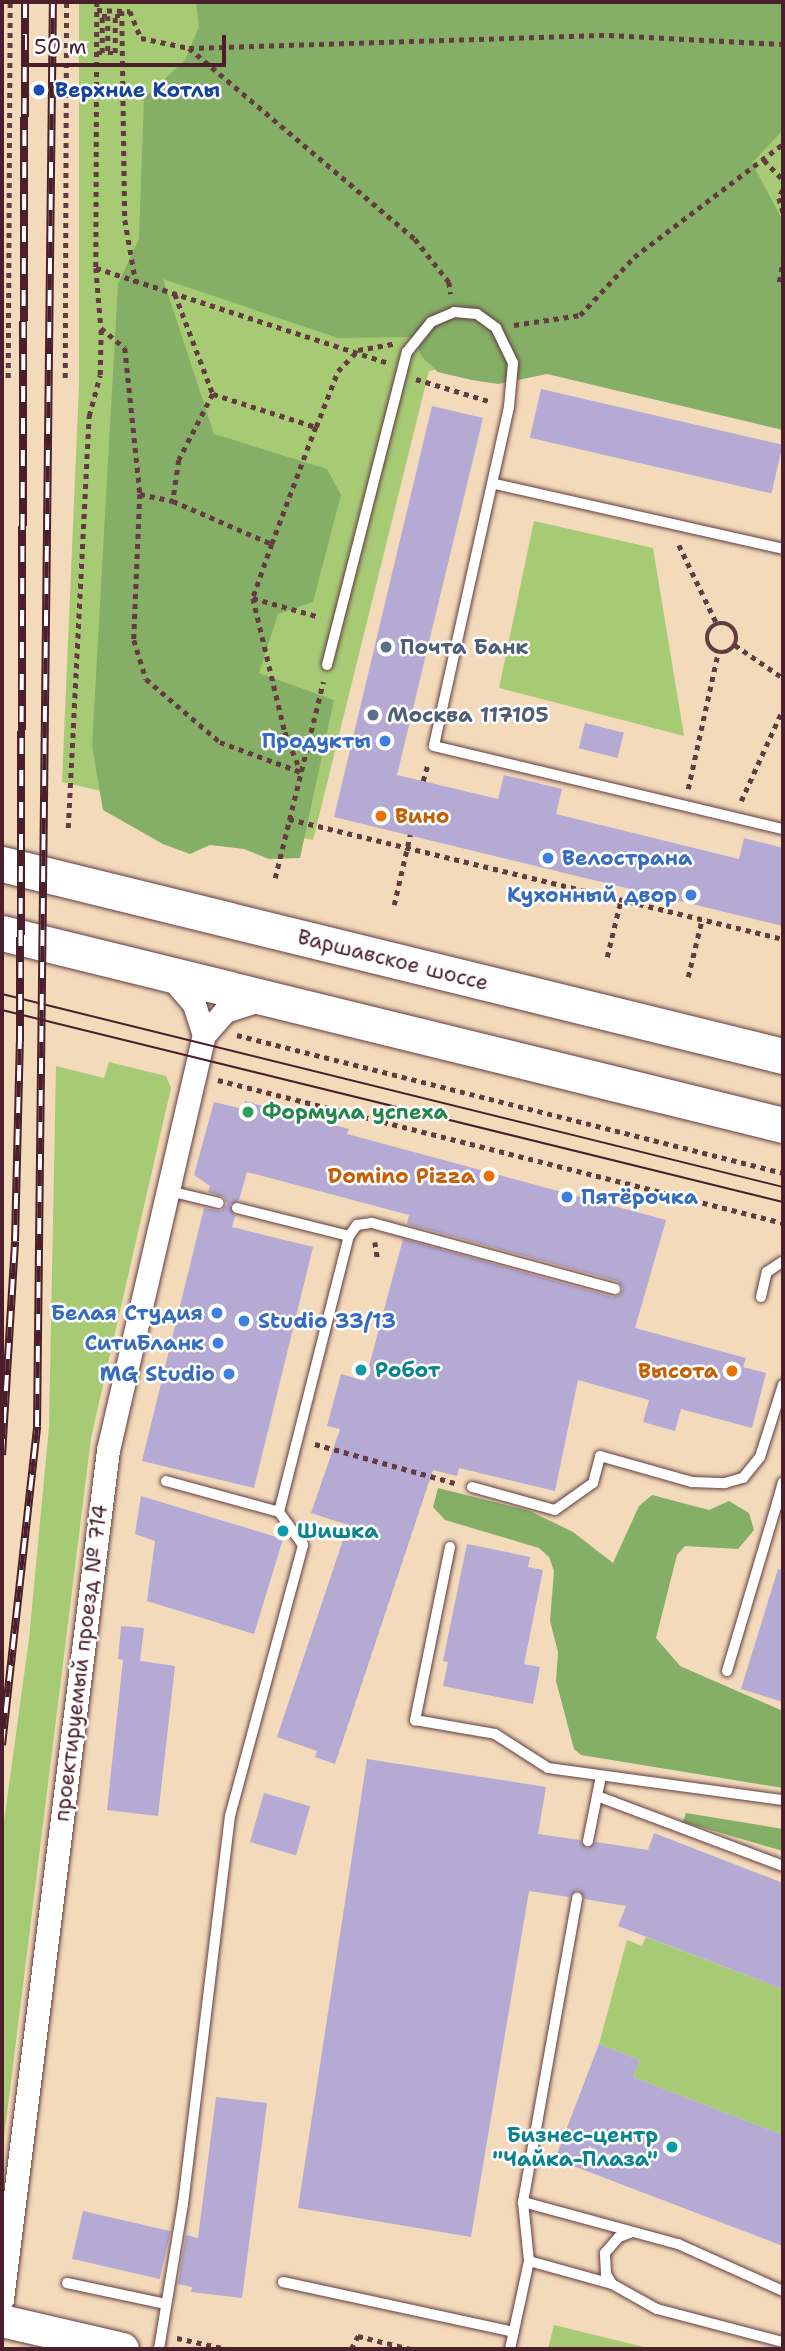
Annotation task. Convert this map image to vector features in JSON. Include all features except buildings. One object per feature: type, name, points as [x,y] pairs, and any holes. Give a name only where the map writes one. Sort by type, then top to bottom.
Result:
[{"type":"main road","name":"Варшавское шоссе","points":[[2,864],[783,1056]]},
{"type":"main road","points":[[2,933],[783,1125]]},
{"type":"main road","points":[[2,2321],[123,2349]]},
{"type":"street","points":[[167,973],[194,1004],[206,1031],[225,1011],[266,998]]},
{"type":"street","name":"проектируемый проезд № 714","points":[[2,2299],[108,1450],[206,1031]]},
{"type":"lane","points":[[327,665],[402,369],[411,343],[430,322],[454,312],[477,314],[496,328],[513,363],[509,407],[495,484],[434,746],[783,829]]},
{"type":"lane","points":[[495,484],[783,549]]},
{"type":"lane","points":[[169,1191],[219,1203]]},
{"type":"lane","points":[[237,1208],[349,1236]]},
{"type":"lane","points":[[279,1512],[349,1236],[358,1225],[372,1223],[615,1289]]},
{"type":"lane","points":[[761,1297],[767,1272],[783,1261]]},
{"type":"lane","points":[[472,1488],[555,1510],[593,1483],[600,1456],[692,1482],[725,1483],[743,1478],[760,1457],[783,1385]]},
{"type":"lane","points":[[159,2349],[230,1816],[303,1545],[279,1512],[166,1481]]},
{"type":"lane","points":[[727,1671],[780,1504],[783,1482]]},
{"type":"lane","points":[[450,1547],[415,1720],[495,1734],[548,1768],[783,1800]]},
{"type":"lane","points":[[588,1841],[601,1776]]},
{"type":"lane","points":[[597,1796],[783,1866]]},
{"type":"lane","points":[[510,2349],[529,2261],[523,2202],[577,1898]]},
{"type":"lane","points":[[523,2202],[678,2244],[783,2291]]},
{"type":"lane","points":[[612,2284],[606,2274],[605,2253],[619,2237],[630,2233]]},
{"type":"lane","points":[[529,2261],[612,2284],[657,2309],[783,2342]]},
{"type":"lane","points":[[283,2282],[514,2332]]},
{"type":"lane","points":[[67,2283],[166,2304]]},
{"type":"path","points":[[8,378],[10,2]]},
{"type":"path","points":[[65,378],[66,2]]},
{"type":"path","points":[[68,828],[89,416],[100,375],[101,328],[96,268],[97,2]]},
{"type":"path","points":[[97,10],[122,13]]},
{"type":"path","points":[[97,53],[102,53],[102,16],[108,16],[108,53],[115,53],[115,16],[130,11],[141,38],[189,48],[609,35],[783,44]]},
{"type":"path","points":[[122,13],[125,220],[136,283]]},
{"type":"path","points":[[189,48],[415,239],[449,282],[454,312]]},
{"type":"path","points":[[496,328],[580,315],[634,257],[783,144]]},
{"type":"path","points":[[764,160],[783,180]]},
{"type":"path","points":[[783,190],[779,198],[783,212]]},
{"type":"path","points":[[779,282],[783,261]]},
{"type":"path","points":[[96,268],[136,283],[358,351],[402,369],[417,380],[509,407]]},
{"type":"path","points":[[173,501],[179,460],[213,394],[175,294]]},
{"type":"path","points":[[101,328],[125,348],[140,494],[134,639],[146,679],[219,742],[301,772]]},
{"type":"path","points":[[301,772],[285,732],[253,598],[338,371],[358,351],[374,344],[411,343]]},
{"type":"path","points":[[213,394],[316,427]]},
{"type":"path","points":[[140,494],[173,501],[272,544]]},
{"type":"path","points":[[668,523],[717,624],[735,630],[735,645]]},
{"type":"path","points":[[253,598],[338,621]]},
{"type":"path","points":[[689,783],[718,653],[707,638],[717,624]]},
{"type":"path","points":[[718,653],[735,645]]},
{"type":"path","points":[[735,645],[783,678]]},
{"type":"path","points":[[275,878],[327,665]]},
{"type":"path","points":[[743,795],[783,709]]},
{"type":"path","points":[[289,819],[783,939]]},
{"type":"path","points":[[394,905],[410,835]]},
{"type":"path","points":[[607,957],[621,899]]},
{"type":"path","points":[[688,977],[702,919]]},
{"type":"path","points":[[206,1031],[783,1173]]},
{"type":"path","points":[[314,1444],[472,1488]]},
{"type":"path","points":[[161,2334],[227,2349]]},
{"type":"path","points":[[351,2349],[358,2336],[411,2349]]},
{"type":"green space","points":[[79,2],[384,2],[783,16],[783,404],[533,349],[429,371],[313,840],[62,782],[79,385]]},
{"type":"green space","points":[[196,2],[783,2],[783,130],[752,163],[783,221],[783,430],[547,374],[498,384],[438,372],[422,357],[413,337],[338,338],[163,279],[214,434],[327,469],[341,495],[313,602],[278,614],[259,673],[334,700],[300,858],[269,859],[244,849],[210,845],[190,854],[163,844],[103,810],[92,746],[118,284],[139,239],[144,98],[185,60],[199,27]]},
{"type":"green space","points":[[534,521],[653,548],[684,736],[499,688]]},
{"type":"green space","points":[[109,1062],[166,1076],[171,1088],[91,1438],[2,2154],[2,1836],[29,1639],[49,1427],[56,1066],[104,1078]]},
{"type":"green space","points":[[438,1488],[530,1511],[573,1532],[613,1563],[639,1506],[652,1495],[709,1510],[729,1501],[749,1513],[754,1530],[738,1549],[685,1546],[677,1555],[656,1638],[680,1666],[783,1711],[783,1788],[581,1755],[574,1749],[556,1681],[558,1652],[550,1621],[554,1571],[549,1557],[539,1548],[445,1520],[433,1507]]},
{"type":"green space","points":[[686,1813],[783,1829],[783,1851],[683,1822]]},
{"type":"green space","points":[[646,1937],[783,1989],[783,2135],[633,2077],[640,2060],[599,2044],[627,1940],[642,1946]]},
{"type":"green space","points":[[554,2325],[648,2348],[655,2349],[548,2349]]},
{"type":"tram line","points":[[2,994],[783,1187]]},
{"type":"tram line","points":[[2,1010],[783,1202]]},
{"type":"railway","points":[[2,1455],[15,1241],[20,1042],[25,2]]},
{"type":"railway","points":[[2,1745],[37,1426],[53,2]]},
{"type":"place","name":"Верхние Котлы","points":[[39,90]]},
{"type":"place","name":"Почта Банк","points":[[386,647]]},
{"type":"place","name":"Москва 117105","points":[[373,715]]},
{"type":"place","name":"Продукты","points":[[385,741]]},
{"type":"place","name":"Вино","points":[[381,816]]},
{"type":"place","name":"Велострана","points":[[548,858]]},
{"type":"place","name":"Кухонный двор","points":[[691,895]]},
{"type":"place","name":"Формула успеха","points":[[248,1112]]},
{"type":"place","name":"Domino Pizza","points":[[489,1176]]},
{"type":"place","name":"Пятёрочка","points":[[567,1197]]},
{"type":"place","name":"Белая Студия","points":[[217,1313]]},
{"type":"place","name":"Studio 33/13","points":[[244,1321]]},
{"type":"place","name":"СитиБланк","points":[[218,1343]]},
{"type":"place","name":"Робот","points":[[361,1370]]},
{"type":"place","name":"Высота","points":[[732,1371]]},
{"type":"place","name":"MG Studio","points":[[229,1374]]},
{"type":"place","name":"Шишка","points":[[283,1531]]},
{"type":"place","name":"Бизнес-центр \"Чайка-Плаза\"","points":[[672,2147]]}]
